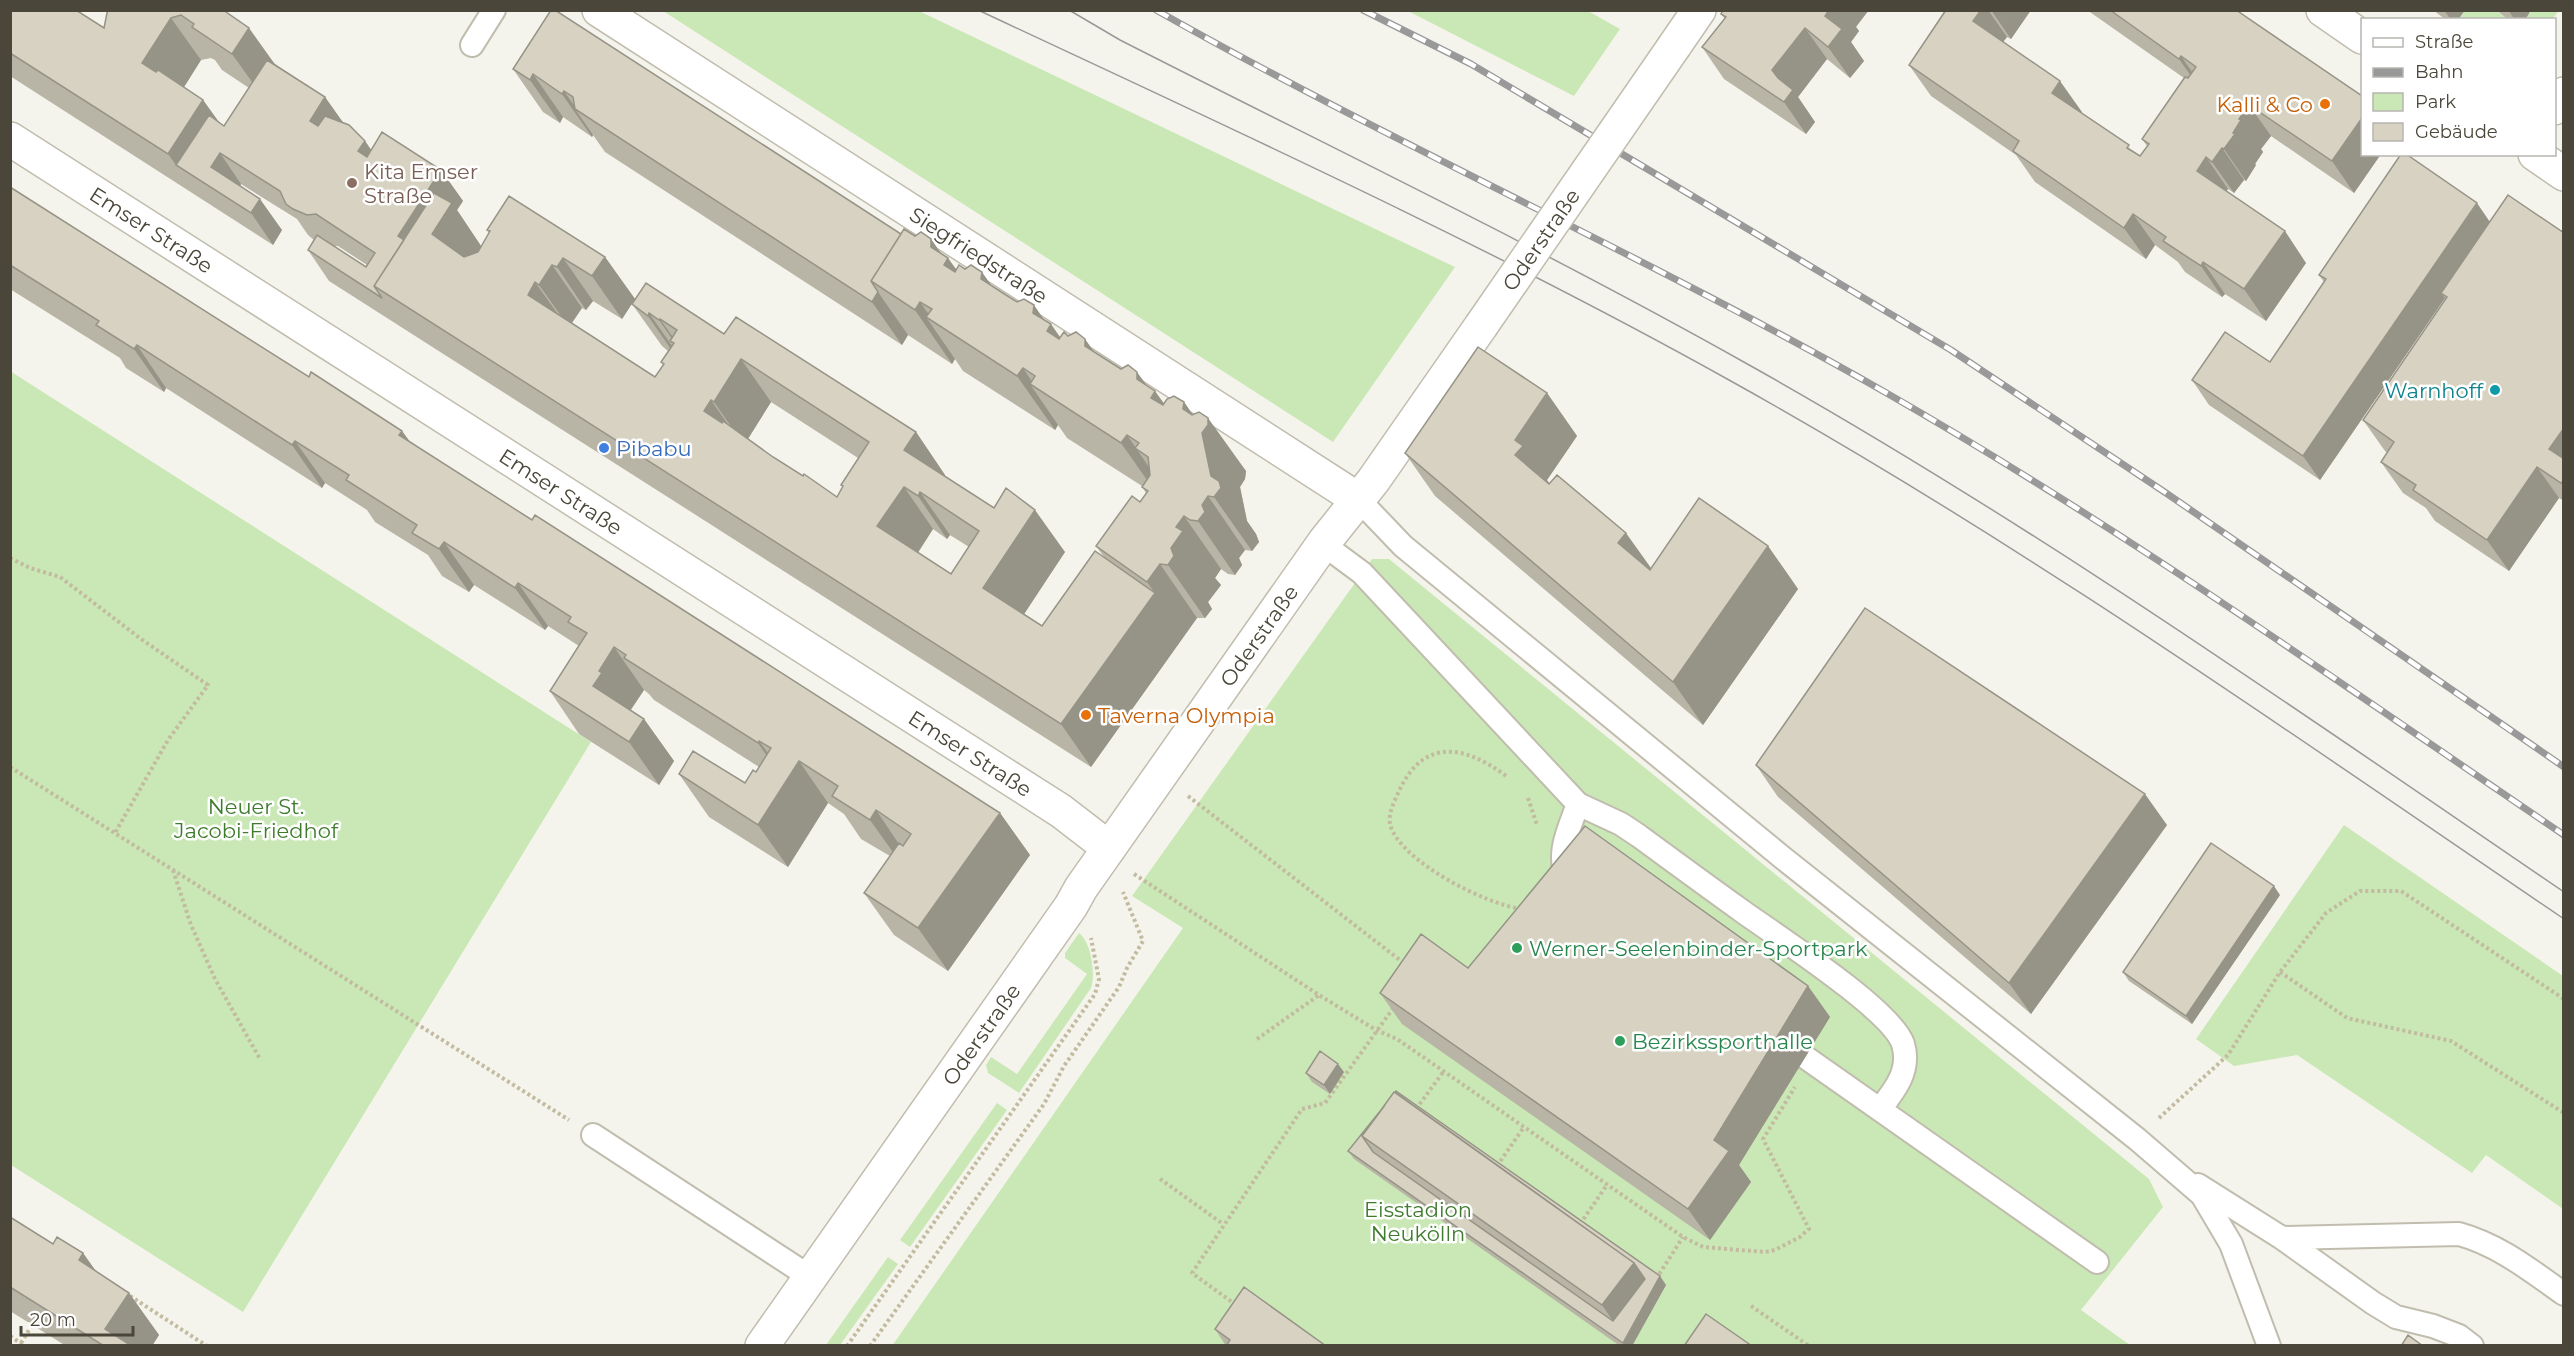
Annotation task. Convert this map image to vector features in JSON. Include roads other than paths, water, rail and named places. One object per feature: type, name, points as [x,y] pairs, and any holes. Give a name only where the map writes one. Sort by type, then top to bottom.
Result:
[{"type":"street","name":"Siegfriedstraße","points":[[599,10],[1359,500]]},
{"type":"street","name":"Oderstraße","points":[[762,1346],[1323,544],[1359,500],[1699,10]]},
{"type":"street","points":[[2323,10],[2361,36]]},
{"type":"street","name":"Emser Straße","points":[[10,139],[1061,811],[1109,848]]},
{"type":"street","points":[[2538,156],[2564,174]]},
{"type":"lane","points":[[472,45],[494,10]]},
{"type":"lane","points":[[1359,500],[1403,546],[1716,804],[2137,1139],[2202,1196],[2231,1244],[2269,1346]]},
{"type":"lane","points":[[1323,544],[1362,573],[1578,804],[1621,824],[1639,836],[1839,980],[1887,1022],[1902,1042],[1906,1060],[1903,1075],[1880,1109]]},
{"type":"lane","points":[[1578,804],[1563,851],[1563,868],[1568,880],[1579,891]]},
{"type":"lane","points":[[1808,1059],[2097,1262]]},
{"type":"lane","points":[[593,1134],[810,1277]]},
{"type":"lane","points":[[2162,1162],[2282,1238],[2396,1317],[2433,1326],[2459,1336],[2472,1346]]},
{"type":"lane","points":[[2282,1238],[2459,1234],[2502,1251],[2564,1294]]},
{"type":"tram line","points":[[978,10],[1451,234],[1729,380],[1837,442],[2048,572],[2256,709],[2564,919]]},
{"type":"tram line","points":[[1069,10],[1120,40],[1666,319],[1848,422],[1953,485],[2159,617],[2564,892]]},
{"type":"railway","points":[[1156,10],[1337,108],[1794,341],[1883,391],[1971,443],[2143,551],[2564,835]]},
{"type":"railway","points":[[1363,10],[1471,64],[1951,350],[2166,493],[2564,767]]},
{"type":"place","name":"Kalli & Co","points":[[2325,104]]},
{"type":"place","name":"Kita Emser Straße","points":[[352,183]]},
{"type":"place","name":"Warnhoff","points":[[2495,390]]},
{"type":"place","name":"Pibabu","points":[[604,448]]},
{"type":"place","name":"Taverna Olympia","points":[[1086,715]]},
{"type":"place","name":"Werner-Seelenbinder-Sportpark","points":[[1517,948]]},
{"type":"place","name":"Bezirkssporthalle","points":[[1620,1041]]},
{"type":"park label","name":"Neuer St. Jacobi-Friedhof","points":[[256,818]]},
{"type":"park label","name":"Eisstadion Neukölln","points":[[1418,1221]]}]
